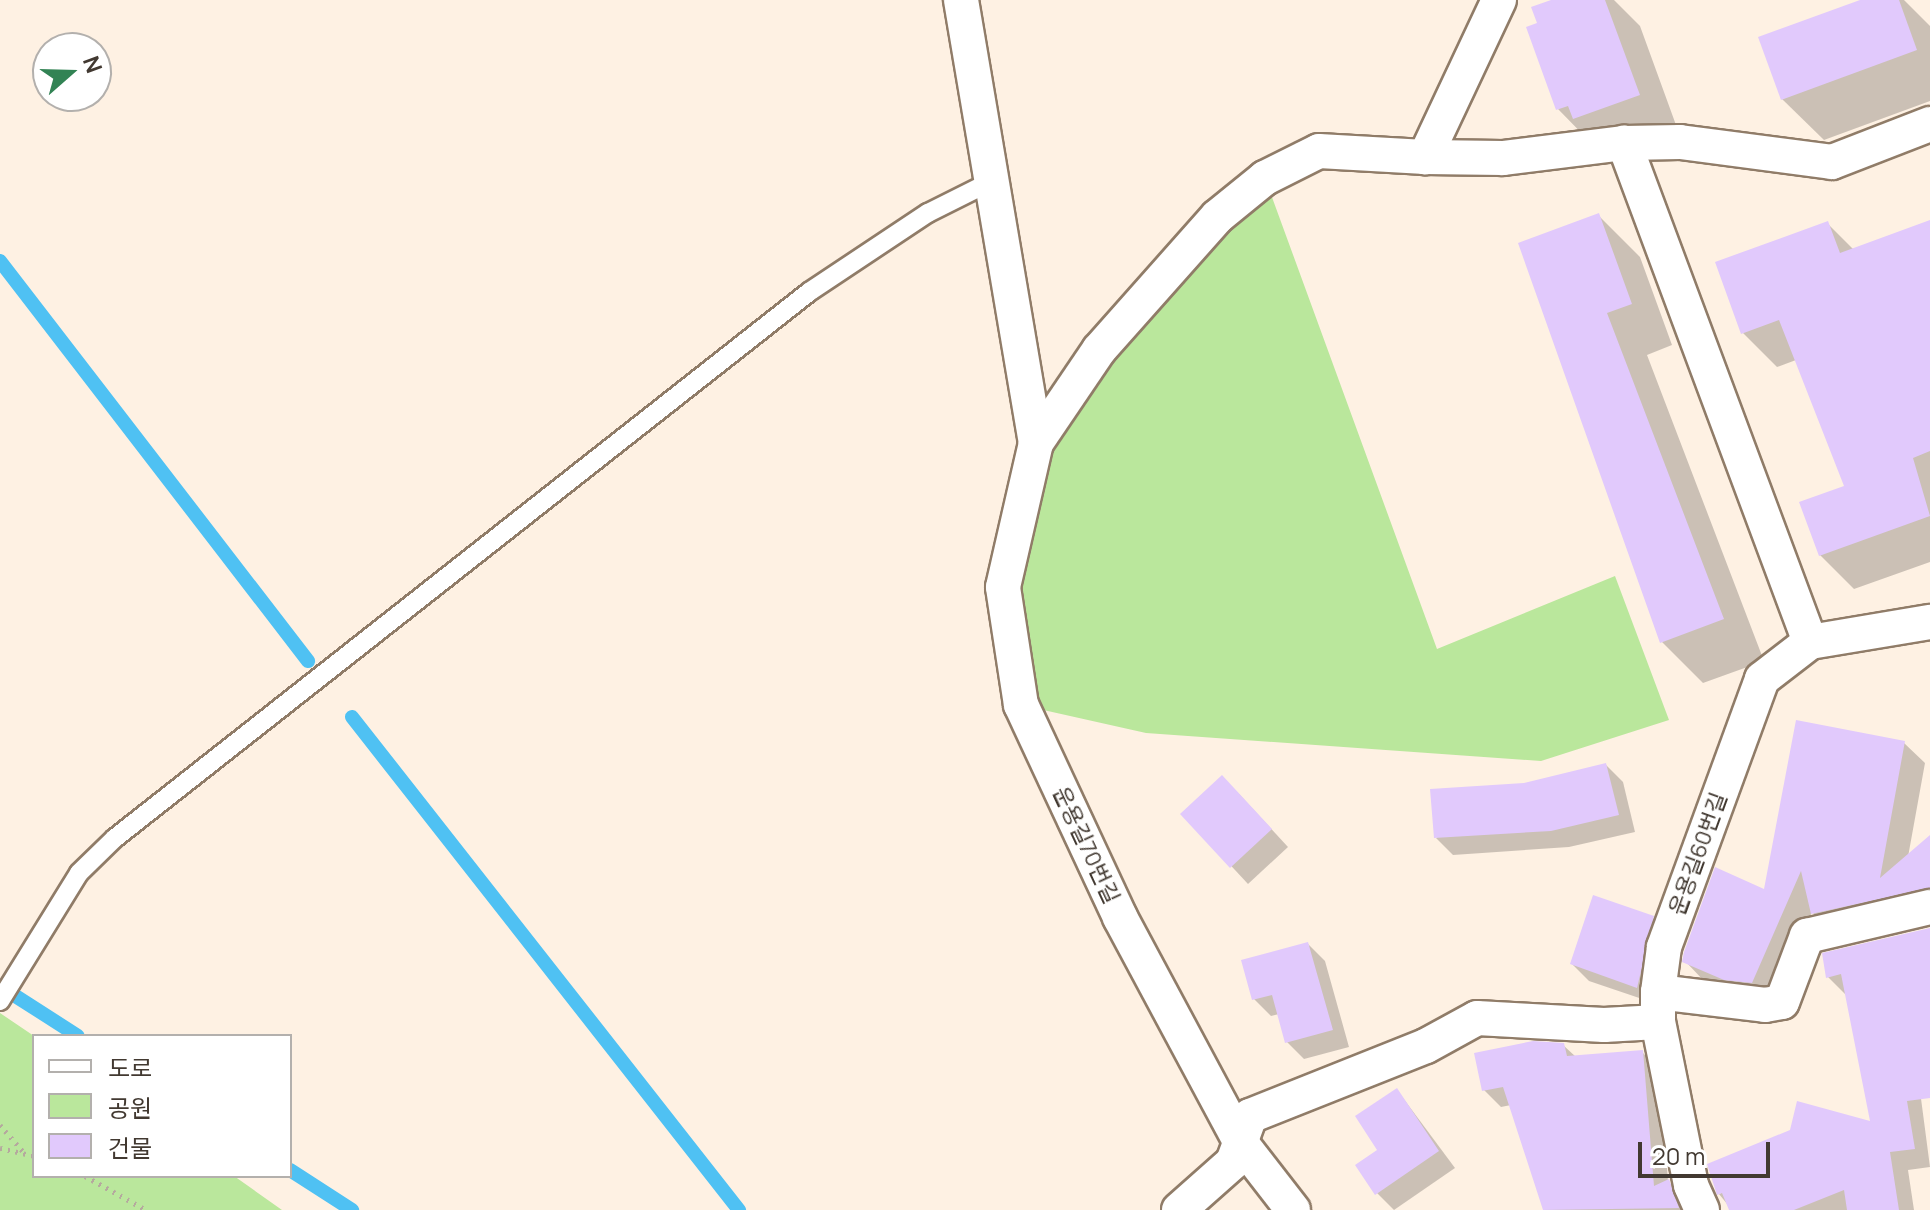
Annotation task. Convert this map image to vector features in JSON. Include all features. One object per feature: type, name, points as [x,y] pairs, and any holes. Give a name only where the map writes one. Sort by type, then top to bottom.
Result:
[{"type":"street","points":[[961,0],[988,183],[1036,443]]},
{"type":"street","points":[[1425,157],[1499,0]]},
{"type":"street","points":[[1036,443],[1099,350],[1217,217],[1265,178],[1319,151],[1503,158],[1624,143],[1680,142],[1832,162],[1930,124]]},
{"type":"street","points":[[1624,143],[1810,642]]},
{"type":"street","name":"운용길70번길","points":[[1036,443],[1003,587],[1021,705],[1120,917],[1241,1143],[1293,1210]]},
{"type":"street","name":"운용길60번길","points":[[1702,1210],[1691,1185],[1658,1007],[1664,947],[1762,679],[1810,642],[1930,622]]},
{"type":"street","points":[[1179,1210],[1233,1162],[1250,1116],[1426,1046],[1477,1018],[1604,1025],[1658,1007],[1782,1002],[1807,936],[1930,907]]},
{"type":"lane","points":[[0,1001],[79,873],[115,838],[809,292],[928,213],[988,183]]},
{"type":"path","points":[[0,1125],[24,1153]]},
{"type":"path","points":[[0,1148],[32,1155]]},
{"type":"path","points":[[89,1178],[146,1210]]},
{"type":"green space","points":[[1265,178],[1437,649],[1615,576],[1669,720],[1541,761],[1146,733],[1021,705],[1007,638],[1036,443]]},
{"type":"green space","points":[[0,1013],[32,1035],[32,1178],[237,1178],[282,1210],[0,1210]]},
{"type":"building","points":[[1551,0],[1605,0],[1640,95],[1573,119],[1568,106],[1556,110],[1526,27],[1537,23],[1531,7]]},
{"type":"building","points":[[1860,0],[1899,0],[1917,50],[1781,100],[1758,37]]},
{"type":"building","points":[[1599,213],[1632,304],[1607,313],[1724,619],[1660,643],[1518,243]]},
{"type":"building","points":[[1930,220],[1930,451],[1913,458],[1930,516],[1819,556],[1799,502],[1844,486],[1779,320],[1741,334],[1715,262],[1828,221],[1840,253]]},
{"type":"building","points":[[1796,720],[1905,741],[1880,878],[1930,835],[1930,888],[1811,914],[1801,871],[1752,983],[1724,980],[1682,962],[1684,952],[1715,867],[1764,889]]},
{"type":"building","points":[[1606,763],[1619,815],[1551,831],[1434,838],[1430,789],[1524,783]]},
{"type":"building","points":[[1222,775],[1272,829],[1230,868],[1180,814]]},
{"type":"building","points":[[1593,895],[1654,916],[1637,988],[1570,964]]},
{"type":"building","points":[[1930,928],[1930,1098],[1907,1101],[1915,1149],[1890,1152],[1899,1210],[1847,1210],[1844,1190],[1794,1210],[1729,1210],[1722,1193],[1717,1195],[1707,1164],[1790,1130],[1797,1101],[1870,1121],[1841,974],[1826,978],[1822,953]]},
{"type":"building","points":[[1308,942],[1333,1030],[1285,1043],[1272,995],[1252,1000],[1241,960]]},
{"type":"building","points":[[1533,1041],[1564,1043],[1567,1056],[1643,1050],[1654,1186],[1669,1179],[1679,1208],[1543,1210],[1503,1087],[1482,1091],[1474,1053]]},
{"type":"building","points":[[1397,1088],[1439,1151],[1375,1195],[1355,1165],[1377,1150],[1355,1116]]},
{"type":"waterway","points":[[0,261],[308,661]]},
{"type":"waterway","points":[[352,717],[739,1210]]},
{"type":"waterway","points":[[17,997],[75,1034]]},
{"type":"waterway","points":[[292,1171],[352,1210]]}]
